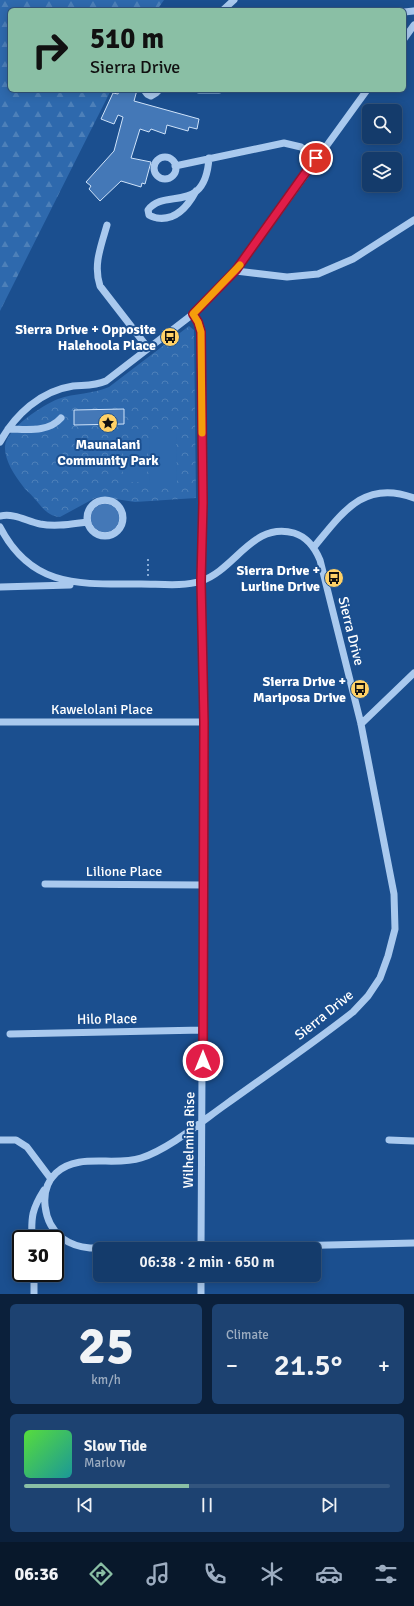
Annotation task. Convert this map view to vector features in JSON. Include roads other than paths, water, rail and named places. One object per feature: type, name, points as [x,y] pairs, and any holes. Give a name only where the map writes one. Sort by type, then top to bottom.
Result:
[{"type":"street","points":[[225,8],[234,0]]},
{"type":"street","points":[[406,36],[414,25]]},
{"type":"street","points":[[146,92],[152,96],[157,92]]},
{"type":"street","points":[[0,442],[20,414],[39,399],[72,386],[102,383],[193,314],[236,270],[366,92]]},
{"type":"street","points":[[175,166],[284,143],[301,147],[316,158]]},
{"type":"street","points":[[196,192],[186,197],[155,204],[148,210],[149,214],[153,217],[163,219],[173,216],[186,207],[200,187],[206,176],[209,158]]},
{"type":"street","points":[[236,270],[287,277],[318,274],[353,259],[414,220]]},
{"type":"street","points":[[107,225],[98,260],[97,279],[103,292],[148,348]]},
{"type":"street","name":"Wilhelmina Rise","points":[[193,314],[198,322],[201,332],[203,503],[201,581],[204,722],[203,1121],[201,1242]]},
{"type":"street","points":[[8,429],[44,429],[53,425],[61,418]]},
{"type":"street","points":[[0,587],[96,584],[187,584],[201,581],[217,574],[256,540],[268,533],[282,531],[296,534],[303,537],[314,547],[339,516],[354,503],[363,498],[390,493],[414,498]]},
{"type":"street","points":[[101,500],[112,501],[120,508],[122,514],[121,525],[114,533],[109,535],[103,535],[93,531],[87,522],[88,510],[96,502],[101,500]]},
{"type":"street","points":[[0,516],[15,516],[47,525],[66,525],[87,522]]},
{"type":"street","points":[[0,527],[11,546],[19,555],[38,570],[66,581],[96,584]]},
{"type":"street","name":"Sierra Drive","points":[[32,1230],[31,1220],[37,1202],[50,1182],[62,1168],[77,1162],[116,1162],[140,1158],[160,1150],[203,1121],[353,1012],[368,996],[376,984],[388,956],[395,929],[394,894],[361,724],[320,560],[314,547]]},
{"type":"street","points":[[361,724],[414,673]]},
{"type":"street","name":"Kawelolani Place","points":[[0,722],[204,722]]},
{"type":"street","name":"Lilione Place","points":[[45,884],[203,885]]},
{"type":"street","name":"Hilo Place","points":[[10,1034],[203,1030]]},
{"type":"street","points":[[0,1140],[16,1140],[27,1147],[50,1182],[45,1199],[45,1208],[48,1218],[57,1234],[69,1243],[79,1247],[93,1248]]},
{"type":"street","points":[[389,1140],[414,1141]]},
{"type":"street","points":[[321,1246],[414,1243]]},
{"type":"street","points":[[34,1282],[34,1294]]},
{"type":"street","points":[[201,1282],[201,1294]]},
{"type":"place","name":"Sierra Drive + Opposite Halehoola Place","points":[[170,337]]},
{"type":"place","name":"Maunalani Community Park","points":[[108,423]]},
{"type":"place","name":"Sierra Drive + Lurline Drive","points":[[334,578]]},
{"type":"place","name":"Sierra Drive + Mariposa Drive","points":[[360,689]]}]
